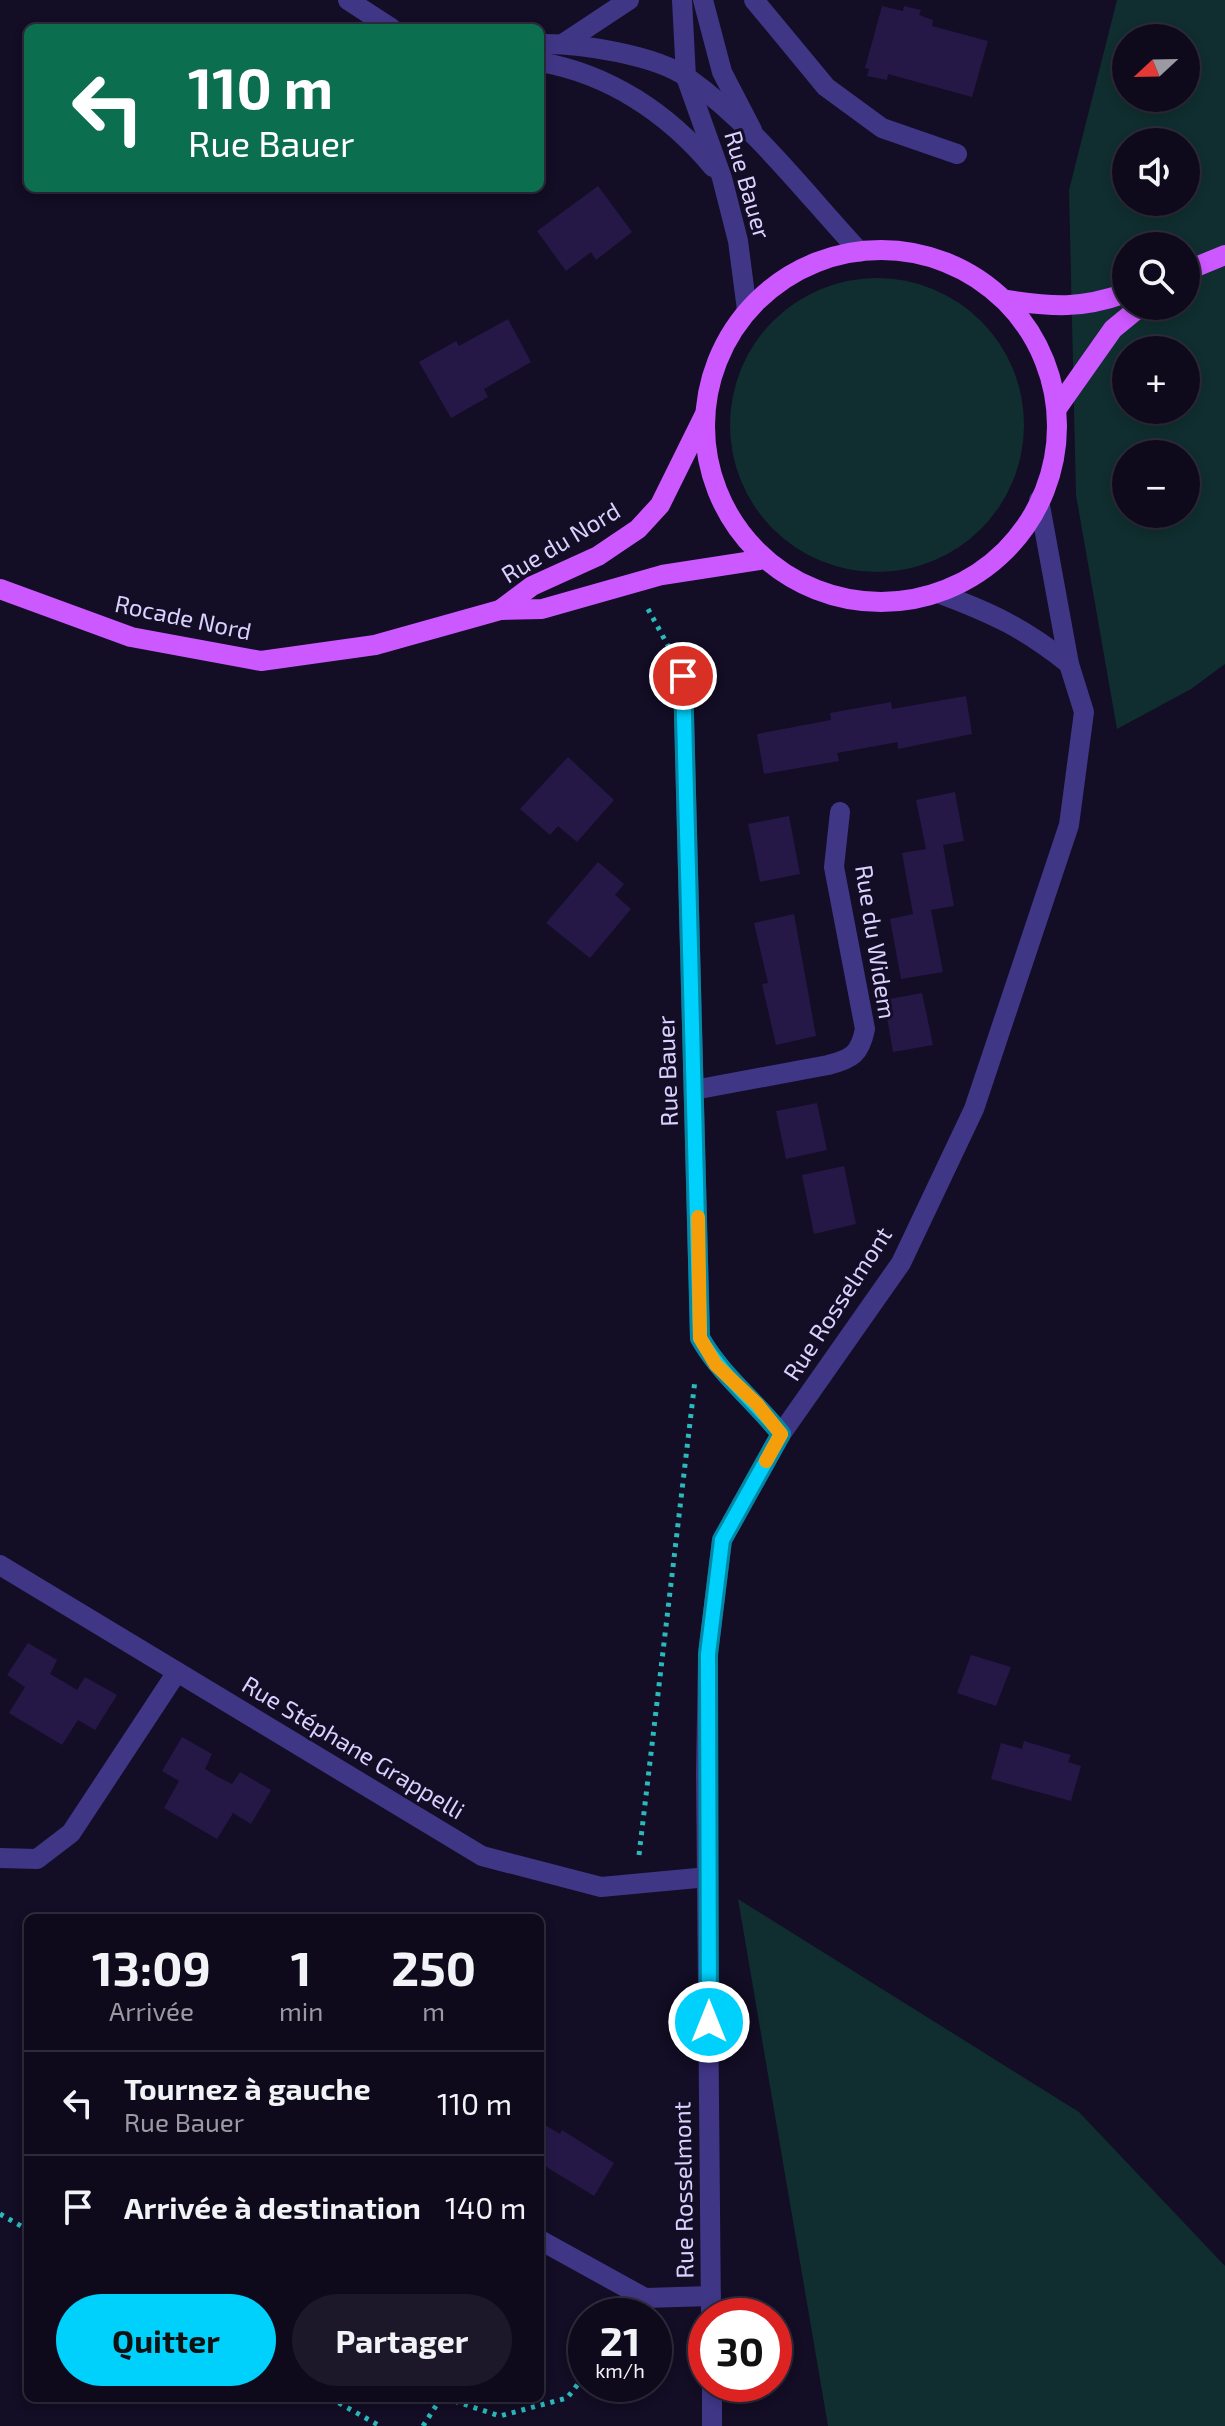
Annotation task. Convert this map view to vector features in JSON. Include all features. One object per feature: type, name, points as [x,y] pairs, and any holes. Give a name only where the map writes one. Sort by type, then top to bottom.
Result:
[{"type":"main road","points":[[883,247],[945,259],[1007,300],[1041,346],[1058,407],[1055,460],[1031,520],[995,561],[974,576],[938,593],[881,602],[818,590],[759,560],[725,520],[711,472],[705,414],[720,353],[747,310],[773,285],[814,261],[883,247]]},
{"type":"main road","points":[[1200,265],[1225,255]]},
{"type":"main road","points":[[1007,300],[1059,308],[1112,298]]},
{"type":"main road","points":[[1058,407],[1113,329],[1124,320]]},
{"type":"main road","name":"Rue du Nord","points":[[500,610],[532,586],[598,556],[638,529],[660,505],[705,414]]},
{"type":"main road","name":"Rue du Nord","points":[[500,610],[542,609],[717,564],[759,560]]},
{"type":"main road","name":"Rocade Nord","points":[[0,589],[131,637],[261,661],[375,645],[500,610]]},
{"type":"street","points":[[348,0],[385,24]]},
{"type":"street","points":[[564,43],[629,0]]},
{"type":"street","name":"Rue Bauer","points":[[682,0],[686,77],[722,178],[738,241],[747,310]]},
{"type":"street","name":"Rue Bauer","points":[[703,0],[722,72],[758,140]]},
{"type":"street","points":[[754,0],[826,87],[882,128],[957,154]]},
{"type":"street","points":[[544,44],[564,43],[640,59],[686,77]]},
{"type":"street","points":[[544,63],[572,67],[649,105],[691,141],[722,178]]},
{"type":"street","name":"Rue Bauer","points":[[686,77],[758,140],[860,252]]},
{"type":"street","name":"Rue Rosselmont","points":[[711,2298],[708,1654],[722,1540],[781,1434],[901,1263],[974,1109],[1069,825],[1084,712],[1069,664],[1039,500]]},
{"type":"street","points":[[938,593],[989,612],[1030,632],[1069,664]]},
{"type":"street","name":"Rue Bauer","points":[[683,676],[700,1338]]},
{"type":"street","name":"Rue du Widem","points":[[694,1090],[828,1065],[850,1059],[861,1049],[865,1029],[834,867],[840,812]]},
{"type":"street","points":[[700,1338],[716,1365],[757,1404],[781,1434]]},
{"type":"street","name":"Rue Stéphane Grappelli","points":[[0,1565],[482,1856],[601,1887],[708,1877]]},
{"type":"street","points":[[0,1858],[37,1859],[71,1833],[177,1672]]},
{"type":"street","points":[[544,2242],[645,2298],[688,2303]]},
{"type":"street","points":[[712,2402],[712,2426]]},
{"type":"path","points":[[635,583],[683,676]]},
{"type":"path","points":[[635,1884],[700,1338]]},
{"type":"path","points":[[0,2214],[24,2228]]},
{"type":"path","points":[[456,2402],[500,2416],[568,2397]]},
{"type":"path","points":[[337,2402],[380,2426]]},
{"type":"path","points":[[423,2426],[440,2402]]},
{"type":"green space","points":[[1117,0],[1225,0],[1225,664],[1191,689],[1117,729],[1076,495],[1069,190]]},
{"type":"green space","points":[[863,278],[891,278],[920,284],[959,302],[991,332],[1000,343],[1018,382],[1024,425],[1022,454],[1013,481],[1000,507],[981,529],[959,548],[920,566],[891,572],[863,572],[834,566],[795,548],[763,518],[754,507],[736,468],[730,439],[730,411],[736,382],[754,343],[784,311],[795,302],[834,284]]},
{"type":"green space","points":[[738,1899],[1079,2112],[1225,2266],[1225,2426],[828,2426]]},
{"type":"building","points":[[882,6],[903,11],[904,6],[921,10],[919,15],[933,20],[932,26],[988,41],[972,97],[888,74],[887,80],[867,76],[869,69],[865,68]]},
{"type":"building","points":[[598,186],[632,232],[596,260],[591,252],[566,271],[537,231]]},
{"type":"building","points":[[508,319],[531,362],[484,389],[488,397],[451,418],[419,362],[456,341],[459,346]]},
{"type":"building","points":[[966,696],[972,734],[898,749],[898,742],[837,753],[839,761],[764,774],[757,734],[831,720],[830,713],[891,702],[892,709]]},
{"type":"building","points":[[568,757],[614,800],[577,842],[558,826],[550,835],[520,809]]},
{"type":"building","points":[[955,792],[964,841],[943,845],[954,906],[931,910],[943,972],[901,979],[890,919],[913,914],[902,853],[926,849],[916,800]]},
{"type":"building","points":[[789,816],[800,874],[760,882],[748,824]]},
{"type":"building","points":[[598,862],[624,884],[615,895],[631,909],[590,958],[546,923]]},
{"type":"building","points":[[794,914],[816,1036],[776,1045],[762,984],[768,983],[754,923]]},
{"type":"building","points":[[922,993],[933,1045],[893,1052],[884,1000]]},
{"type":"building","points":[[817,1103],[827,1150],[786,1159],[776,1111]]},
{"type":"building","points":[[844,1166],[856,1224],[814,1234],[802,1175]]},
{"type":"building","points":[[28,1643],[57,1660],[50,1674],[77,1690],[85,1677],[117,1695],[95,1730],[78,1720],[62,1745],[9,1713],[25,1687],[7,1675]]},
{"type":"building","points":[[971,1655],[1011,1667],[996,1706],[957,1693]]},
{"type":"building","points":[[182,1737],[212,1754],[205,1769],[218,1777],[232,1784],[240,1772],[271,1790],[251,1824],[233,1813],[217,1839],[164,1808],[179,1781],[162,1771]]},
{"type":"building","points":[[1024,1741],[1071,1755],[1068,1762],[1081,1766],[1071,1801],[991,1779],[1001,1743],[1022,1749]]},
{"type":"building","points":[[544,2124],[560,2134],[562,2130],[614,2163],[594,2196],[544,2165]]},
{"type":"slow traffic","points":[[698,1217],[700,1338],[716,1365],[757,1404],[781,1434],[766,1461]]},
{"type":"route","points":[[683,676],[700,1338],[716,1365],[757,1404],[781,1434],[722,1540],[708,1654],[709,2022]]}]
